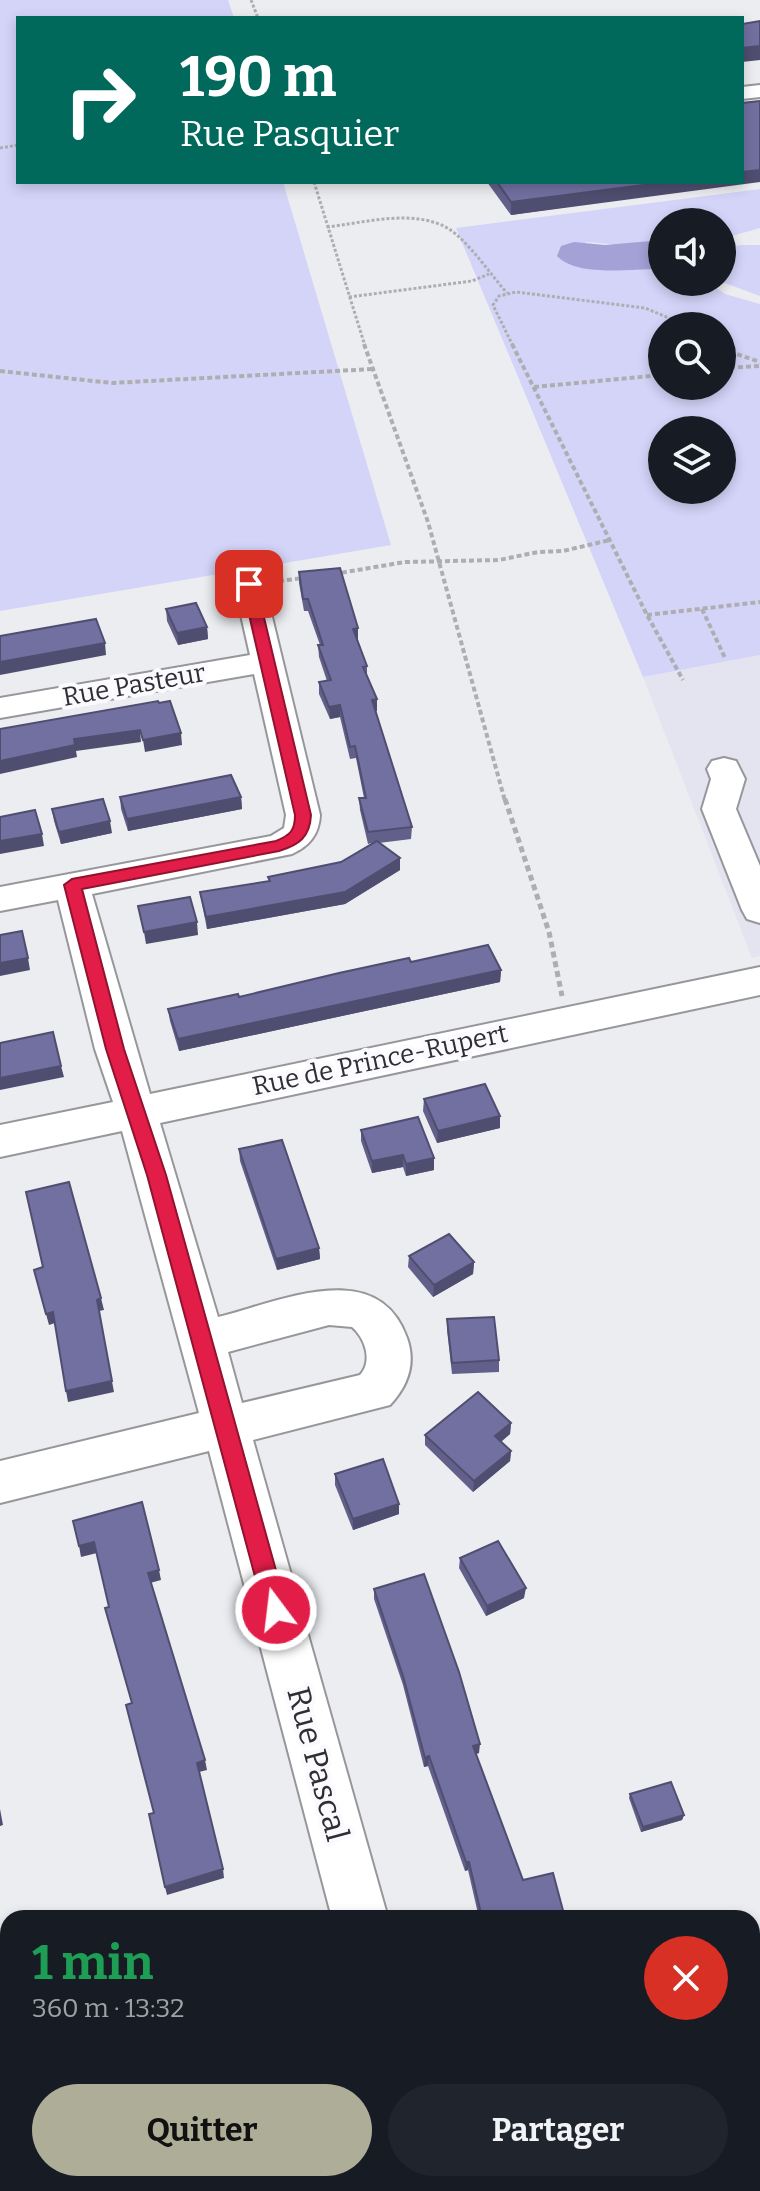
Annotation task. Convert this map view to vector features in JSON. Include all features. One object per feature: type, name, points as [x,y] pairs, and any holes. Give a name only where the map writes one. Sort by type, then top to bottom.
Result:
[{"type":"street","points":[[0,899],[279,846],[295,839],[303,828],[303,815],[249,584]]},
{"type":"street","name":"Rue Pasteur","points":[[0,708],[267,662]]},
{"type":"street","points":[[724,769],[728,779],[719,809],[760,910]]},
{"type":"street","name":"Rue Pascal","points":[[72,885],[133,1112],[157,1175],[358,1910]]},
{"type":"street","name":"Rue de Prince-Rupert","points":[[0,1141],[760,981]]},
{"type":"street","points":[[0,1482],[374,1391],[384,1380],[389,1364],[383,1332],[374,1319],[363,1311],[329,1307],[200,1340]]},
{"type":"path","points":[[315,184],[349,297],[408,460],[439,561],[499,781],[549,932],[567,1020]]},
{"type":"path","points":[[327,227],[410,221],[442,224],[451,230],[507,293]]},
{"type":"path","points":[[349,297],[472,281],[489,274]]},
{"type":"path","points":[[660,312],[641,306],[568,301],[520,292],[499,296],[493,305],[647,615],[683,680]]},
{"type":"path","points":[[736,355],[760,364]]},
{"type":"path","points":[[736,367],[760,364]]},
{"type":"path","points":[[0,371],[112,383],[373,369]]},
{"type":"path","points":[[534,387],[648,376]]},
{"type":"path","points":[[324,575],[405,562],[499,560],[538,552],[563,551],[610,540]]},
{"type":"path","points":[[249,584],[313,577]]},
{"type":"path","points":[[647,615],[760,602]]},
{"type":"path","points":[[702,609],[725,658]]},
{"type":"shaded area","points":[[0,0],[228,0],[233,16],[16,16],[16,184],[284,184],[391,545],[0,611]]},
{"type":"shaded area","points":[[760,189],[760,228],[736,235],[736,208],[648,208],[648,242],[621,245],[586,242],[584,268],[648,269],[648,296],[732,296],[760,304],[760,655],[643,677],[456,228]]},
{"type":"shaded area","points":[[648,241],[648,269],[592,270],[566,263],[557,256],[561,246],[574,242],[605,245]]},
{"type":"shaded area","points":[[760,245],[760,296],[736,287],[736,246]]},
{"type":"shaded area","points":[[760,655],[760,956],[752,958],[643,677]]},
{"type":"building","points":[[760,21],[760,46],[744,48],[744,24]]},
{"type":"building","points":[[760,101],[760,170],[744,172],[744,103]]},
{"type":"building","points":[[498,184],[651,184],[511,202]]},
{"type":"building","points":[[340,568],[358,628],[353,629],[367,666],[363,667],[377,699],[372,700],[412,827],[368,832],[359,798],[366,798],[355,746],[350,747],[340,705],[329,707],[319,682],[331,680],[318,645],[323,645],[308,599],[303,599],[299,572]]},
{"type":"building","points":[[196,603],[207,627],[177,633],[166,609]]},
{"type":"building","points":[[96,619],[105,643],[0,662],[0,636]]},
{"type":"building","points":[[170,701],[181,733],[143,740],[140,730],[74,739],[75,745],[0,761],[0,729]]},
{"type":"building","points":[[231,775],[241,797],[127,819],[120,797]]},
{"type":"building","points":[[103,799],[110,821],[59,832],[52,809]]},
{"type":"building","points":[[35,810],[42,834],[0,841],[0,817]]},
{"type":"building","points":[[377,841],[400,858],[345,892],[206,917],[200,892],[270,881],[268,877],[341,862]]},
{"type":"building","points":[[190,897],[197,922],[144,932],[138,906]]},
{"type":"building","points":[[22,931],[28,958],[0,963],[0,935]]},
{"type":"building","points":[[488,945],[501,970],[178,1039],[168,1009],[238,994],[239,997],[409,958],[411,962]]},
{"type":"building","points":[[53,1032],[61,1066],[0,1078],[0,1043]]},
{"type":"building","points":[[485,1084],[500,1116],[438,1131],[424,1099]]},
{"type":"building","points":[[418,1117],[434,1158],[406,1164],[403,1155],[372,1161],[361,1130]]},
{"type":"building","points":[[282,1140],[319,1248],[276,1259],[239,1149]]},
{"type":"building","points":[[69,1182],[101,1298],[97,1300],[112,1381],[66,1391],[53,1312],[46,1314],[34,1270],[43,1267],[26,1192]]},
{"type":"building","points":[[449,1234],[474,1262],[434,1285],[409,1256]]},
{"type":"building","points":[[494,1317],[499,1360],[452,1363],[447,1319]]},
{"type":"building","points":[[478,1392],[511,1423],[495,1436],[511,1451],[474,1481],[425,1435]]},
{"type":"building","points":[[383,1459],[399,1504],[353,1519],[335,1474]]},
{"type":"building","points":[[142,1502],[159,1570],[148,1573],[205,1760],[197,1763],[223,1869],[165,1887],[149,1814],[154,1813],[126,1705],[132,1703],[105,1608],[109,1607],[94,1542],[79,1546],[73,1521]]},
{"type":"building","points":[[498,1541],[526,1588],[487,1606],[460,1558]]},
{"type":"building","points":[[424,1574],[459,1672],[480,1744],[473,1746],[523,1880],[553,1873],[563,1910],[480,1910],[469,1862],[466,1862],[429,1756],[425,1758],[403,1676],[374,1589]]},
{"type":"building","points":[[671,1782],[684,1815],[643,1827],[630,1794]]},
{"type":"route","points":[[249,584],[303,815],[303,828],[295,839],[279,846],[72,885],[133,1112],[157,1175],[276,1610]]}]
